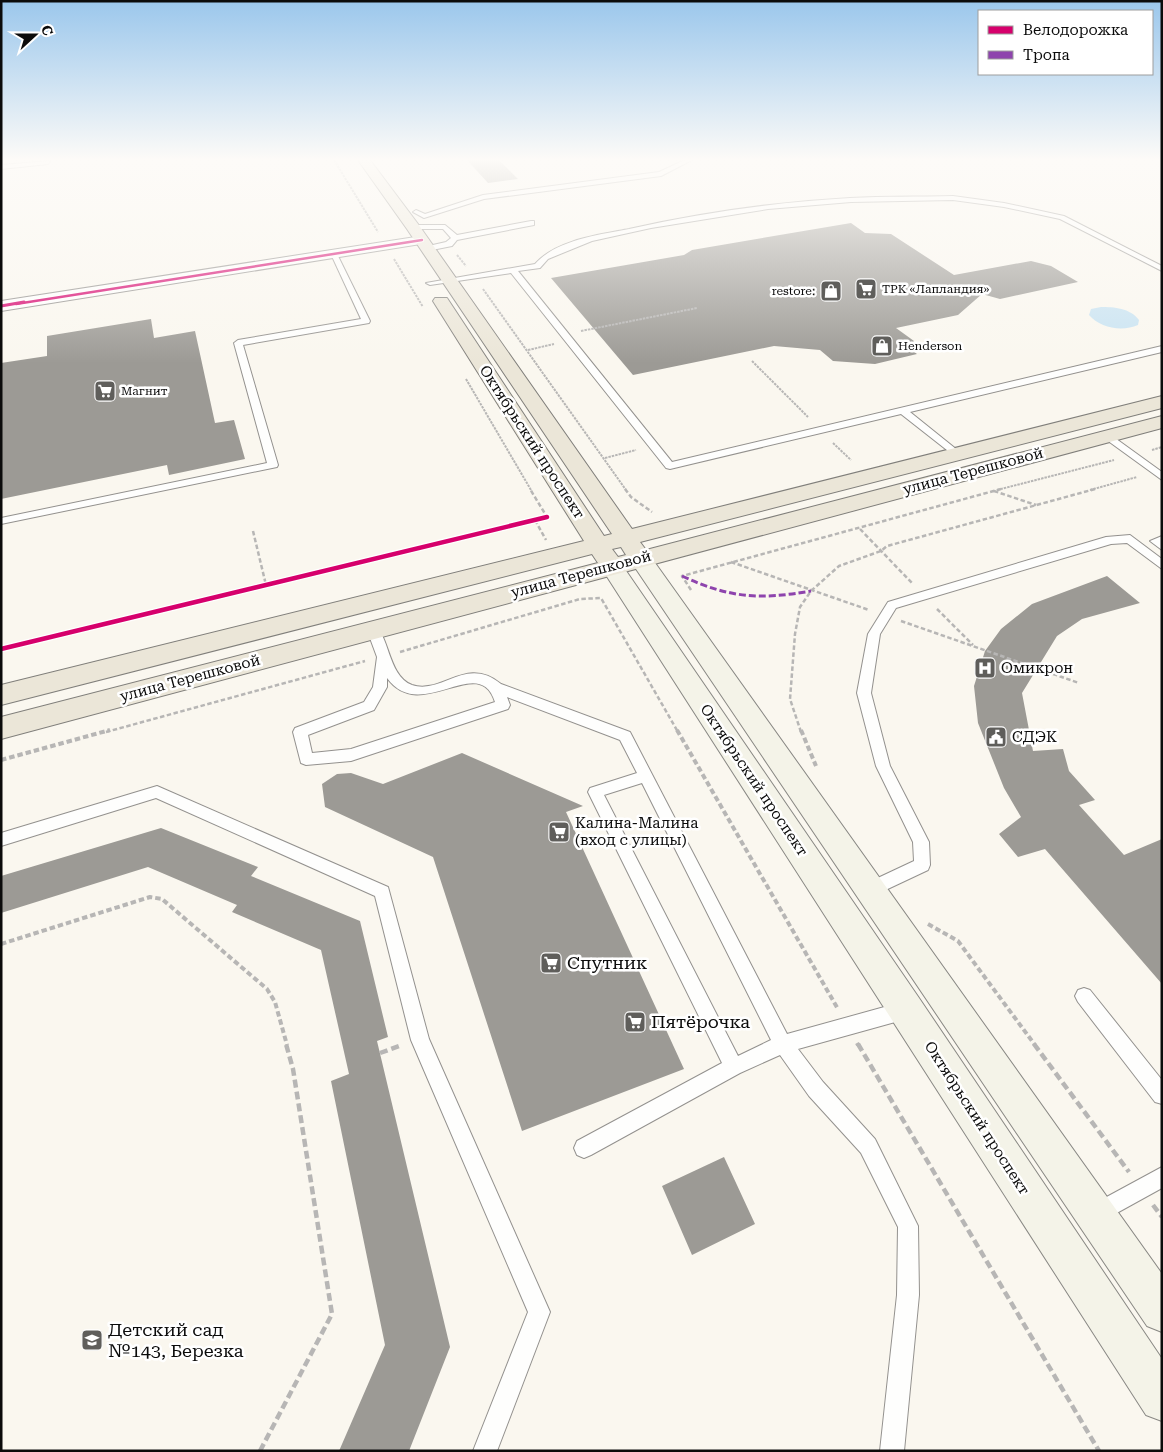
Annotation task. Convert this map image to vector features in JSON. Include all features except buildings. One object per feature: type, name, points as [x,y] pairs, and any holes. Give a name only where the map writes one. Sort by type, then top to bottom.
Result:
[{"type":"main road","name":"Октябрьский проспект","points":[[394,228],[410,244],[440,282],[632,548],[1162,1310]]},
{"type":"main road","name":"Октябрьский проспект","points":[[410,244],[411,228]]},
{"type":"main road","name":"Октябрьский проспект","points":[[440,282],[604,555],[907,1010],[1162,1400]]},
{"type":"main road","name":"улица Терешковой","points":[[632,548],[957,455],[1162,402]]},
{"type":"main road","name":"улица Терешковой","points":[[1,695],[604,555],[1162,422]]},
{"type":"main road","name":"улица Терешковой","points":[[1,728],[373,630],[604,555]]},
{"type":"street","points":[[1,306],[333,254],[410,244]]},
{"type":"lane","points":[[446,228],[455,238]]},
{"type":"lane","points":[[410,244],[449,244],[455,238],[507,228]]},
{"type":"lane","points":[[440,282],[537,266],[545,257],[590,239],[643,228]]},
{"type":"lane","points":[[1083,228],[1162,268]]},
{"type":"lane","points":[[1,521],[274,465],[238,343],[366,321],[333,254]]},
{"type":"lane","points":[[513,270],[670,466],[1162,349]]},
{"type":"lane","points":[[902,410],[957,455]]},
{"type":"lane","points":[[1108,436],[1162,477]]},
{"type":"lane","points":[[871,889],[922,865],[921,842],[883,766],[864,693],[874,634],[892,605],[1110,540],[1130,539],[1162,565]]},
{"type":"lane","points":[[1162,539],[1156,541],[1162,546]]},
{"type":"lane","points":[[373,630],[382,656],[398,682],[412,690],[430,690],[469,678],[483,679],[497,688],[625,736],[783,1044],[816,1089],[868,1146],[908,1226],[908,1295],[892,1451]]},
{"type":"lane","points":[[382,656],[380,687],[369,706],[300,732],[306,758],[352,755],[503,705],[497,688]]},
{"type":"lane","points":[[644,776],[595,792],[734,1067]]},
{"type":"lane","points":[[1,840],[157,792],[382,892],[420,1040],[539,1312],[485,1451]]},
{"type":"lane","points":[[1084,996],[1162,1095]]},
{"type":"lane","points":[[584,1148],[734,1067],[783,1044],[907,1010]]},
{"type":"lane","points":[[1095,1214],[1162,1177]]},
{"type":"path","points":[[395,228],[410,244],[427,314]]},
{"type":"path","points":[[528,350],[568,341],[577,332],[697,308]]},
{"type":"path","points":[[534,359],[631,497],[658,517]]},
{"type":"path","points":[[752,361],[851,460]]},
{"type":"path","points":[[1,649],[547,517],[462,373]]},
{"type":"path","points":[[605,458],[653,445]]},
{"type":"path","points":[[693,593],[682,576],[992,491],[1162,447]]},
{"type":"path","points":[[992,491],[1036,505]]},
{"type":"path","points":[[534,520],[546,541]]},
{"type":"path","points":[[253,531],[266,585]]},
{"type":"path","points":[[731,562],[1079,683]]},
{"type":"path","points":[[1,760],[382,656],[580,599],[601,598]]},
{"type":"path","points":[[1,944],[150,897],[162,899],[267,989],[274,1002],[293,1069],[332,1314],[260,1451]]},
{"type":"path","points":[[924,921],[958,941],[1162,1217]]},
{"type":"water","points":[[1101,307],[1116,308],[1131,313],[1139,320],[1138,325],[1125,328],[1105,326],[1089,315],[1091,309]]},
{"type":"marked path","points":[[682,576],[716,590],[745,597],[775,597],[811,591]]},
{"type":"cycle path","points":[[1,306],[422,240]]},
{"type":"cycle path","points":[[1,649],[547,517]]},
{"type":"place","name":"ТРК «Лапландия»","points":[[866,289]]},
{"type":"place","name":"restore:","points":[[831,291]]},
{"type":"place","name":"Henderson","points":[[882,346]]},
{"type":"place","name":"Магнит","points":[[105,391]]},
{"type":"place","name":"Омикрон","points":[[985,668]]},
{"type":"place","name":"СДЭК","points":[[996,737]]},
{"type":"place","name":"Калина-Малина (вход с улицы)","points":[[559,832]]},
{"type":"place","name":"Спутник","points":[[551,963]]},
{"type":"place","name":"Пятёрочка","points":[[635,1022]]},
{"type":"place","name":"Детский сад №143, Березка","points":[[92,1340]]}]
